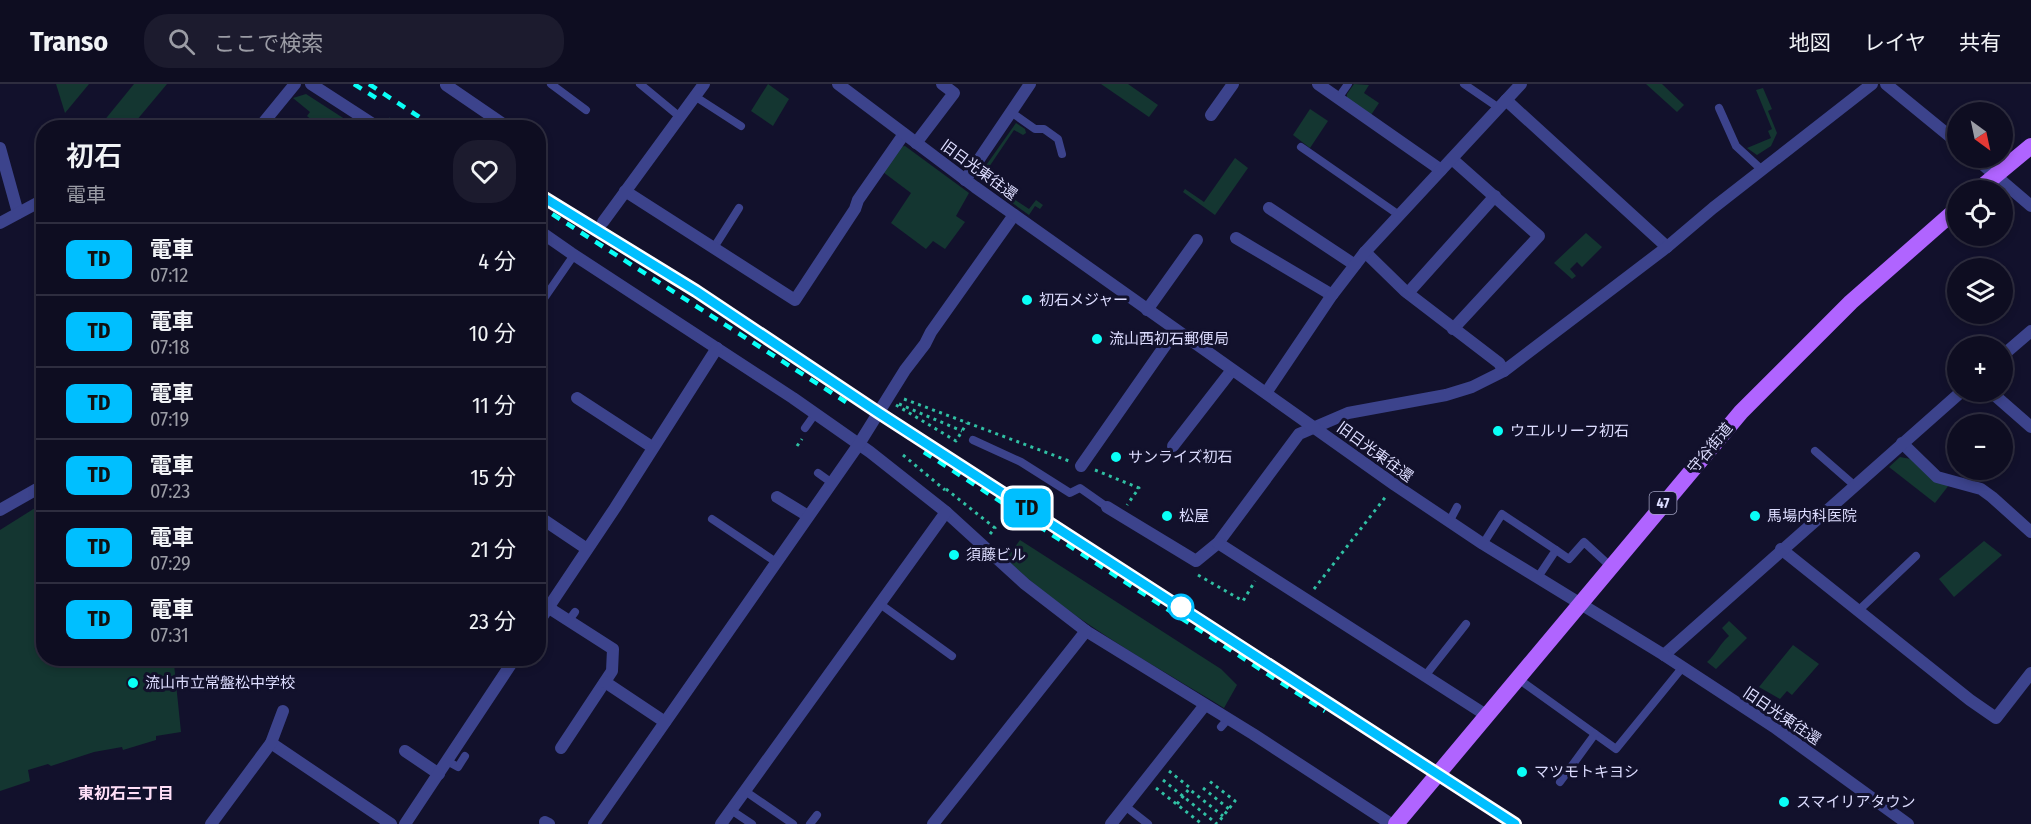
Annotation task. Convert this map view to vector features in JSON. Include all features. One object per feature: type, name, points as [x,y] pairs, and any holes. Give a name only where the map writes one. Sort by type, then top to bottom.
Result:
[{"type":"main road","points":[[1990,180],[2031,146]]},
{"type":"main road","name":"守谷街道","points":[[1396,824],[1741,412],[1851,302],[1947,218]]},
{"type":"street","points":[[266,120],[295,84]]},
{"type":"street","points":[[311,84],[367,120]]},
{"type":"street","points":[[446,84],[497,120]]},
{"type":"street","points":[[603,222],[705,84]]},
{"type":"street","name":"旧日光東往還","points":[[838,84],[965,180],[1395,485],[1483,544],[1664,655],[1774,727],[1908,824]]},
{"type":"street","points":[[916,143],[954,93],[942,84]]},
{"type":"street","points":[[965,180],[1030,84]]},
{"type":"street","points":[[1211,115],[1233,84]]},
{"type":"street","points":[[1318,84],[1441,170]]},
{"type":"street","points":[[1266,393],[1332,295],[1365,252],[1521,84]]},
{"type":"street","points":[[1107,507],[1196,561],[1218,543],[1299,434],[1348,413],[1446,395],[1472,387],[1504,371],[1667,247],[1709,205],[1739,181],[1762,170],[1872,84]]},
{"type":"street","points":[[1887,84],[1947,134]]},
{"type":"street","points":[[1502,104],[1667,247]]},
{"type":"street","points":[[625,191],[795,300],[855,209],[858,200],[904,134]]},
{"type":"street","points":[[0,148],[18,213]]},
{"type":"street","points":[[1452,159],[1539,236],[1454,329]]},
{"type":"street","points":[[1987,168],[2031,207]]},
{"type":"street","points":[[1408,293],[1495,196]]},
{"type":"street","points":[[0,223],[36,204]]},
{"type":"street","points":[[1269,208],[1355,265]]},
{"type":"street","points":[[594,824],[859,444],[905,370],[1014,215]]},
{"type":"street","points":[[546,236],[859,444],[946,512],[1024,584],[1086,631],[1205,705],[1224,723],[1391,824]]},
{"type":"street","points":[[1236,238],[1332,295]]},
{"type":"street","points":[[1147,310],[1197,240]]},
{"type":"street","points":[[1365,252],[1408,293],[1499,363],[1504,371]]},
{"type":"street","points":[[1081,466],[1176,330]]},
{"type":"street","points":[[2013,347],[2031,331]]},
{"type":"street","points":[[546,612],[717,348]]},
{"type":"street","points":[[1173,446],[1232,370]]},
{"type":"street","points":[[577,398],[652,447]]},
{"type":"street","points":[[1664,655],[1949,402]]},
{"type":"street","points":[[2002,402],[2031,427]]},
{"type":"street","points":[[1902,443],[1937,477],[1981,489],[2031,532]]},
{"type":"street","points":[[0,510],[36,490]]},
{"type":"street","points":[[777,496],[808,516]]},
{"type":"street","points":[[721,824],[745,790],[779,751],[880,603],[946,512]]},
{"type":"street","points":[[546,521],[587,549]]},
{"type":"street","points":[[1218,543],[1486,715]]},
{"type":"street","points":[[1781,549],[1996,718],[2031,673]]},
{"type":"street","points":[[549,608],[572,616],[613,649],[612,671],[561,748]]},
{"type":"street","points":[[933,824],[1086,631]]},
{"type":"street","points":[[405,824],[507,666]]},
{"type":"street","points":[[604,682],[665,722]]},
{"type":"street","points":[[1111,824],[1174,749],[1205,705]]},
{"type":"street","points":[[211,824],[272,743],[282,711]]},
{"type":"street","points":[[272,743],[391,824]]},
{"type":"street","points":[[405,751],[439,774]]},
{"type":"lane","points":[[551,84],[586,110]]},
{"type":"lane","points":[[640,84],[680,117]]},
{"type":"lane","points":[[1338,98],[1348,84]]},
{"type":"lane","points":[[1464,84],[1502,104]]},
{"type":"lane","points":[[696,97],[741,126]]},
{"type":"lane","points":[[1719,108],[1736,146],[1762,170]]},
{"type":"lane","points":[[1011,112],[1035,129],[1044,129],[1058,140],[1062,154]]},
{"type":"lane","points":[[1301,147],[1399,215]]},
{"type":"lane","points":[[713,249],[739,208]]},
{"type":"lane","points":[[546,297],[574,255]]},
{"type":"lane","points":[[805,428],[815,414]]},
{"type":"lane","points":[[973,440],[1021,462],[1070,493],[1080,489],[1107,507]]},
{"type":"lane","points":[[1815,451],[1854,485]]},
{"type":"lane","points":[[818,474],[832,483]]},
{"type":"lane","points":[[1449,522],[1457,507]]},
{"type":"lane","points":[[1483,544],[1502,514],[1569,559],[1584,542],[1610,566]]},
{"type":"lane","points":[[711,519],[776,562]]},
{"type":"lane","points":[[1538,577],[1556,550]]},
{"type":"lane","points":[[1858,611],[1916,556]]},
{"type":"lane","points":[[880,603],[952,656]]},
{"type":"lane","points":[[1425,676],[1466,624]]},
{"type":"lane","points":[[1517,678],[1616,749],[1682,668]]},
{"type":"lane","points":[[1560,782],[1595,734]]},
{"type":"lane","points":[[447,761],[458,767],[465,756]]},
{"type":"lane","points":[[745,790],[793,824]]},
{"type":"lane","points":[[1125,806],[1148,824]]},
{"type":"lane","points":[[731,810],[752,824]]},
{"type":"lane","points":[[810,824],[817,815]]},
{"type":"path","points":[[897,403],[899,398],[1139,488],[1124,509]]},
{"type":"path","points":[[897,403],[896,405],[956,441],[967,423]]},
{"type":"path","points":[[897,403],[962,431]]},
{"type":"path","points":[[903,455],[995,528],[988,536]]},
{"type":"path","points":[[1306,600],[1395,485]]},
{"type":"path","points":[[934,502],[946,489]]},
{"type":"path","points":[[1195,573],[1243,601],[1256,579],[1262,583]]},
{"type":"path","points":[[1166,769],[1223,816]]},
{"type":"path","points":[[1151,777],[1184,797],[1217,824],[1235,801],[1208,780]]},
{"type":"path","points":[[1151,777],[1177,804],[1202,824]]},
{"type":"path","points":[[1203,788],[1229,809]]},
{"type":"path","points":[[1177,804],[1190,789]]},
{"type":"green space","points":[[56,84],[89,84],[65,113]]},
{"type":"green space","points":[[134,84],[167,84],[137,120],[105,120]]},
{"type":"green space","points":[[768,84],[789,99],[773,126],[751,111]]},
{"type":"green space","points":[[1101,84],[1128,84],[1158,105],[1149,117]]},
{"type":"green space","points":[[1354,84],[1369,85],[1364,93],[1379,103],[1371,115],[1347,98]]},
{"type":"green space","points":[[1646,84],[1662,84],[1684,105],[1677,112]]},
{"type":"green space","points":[[1763,88],[1772,109],[1768,111],[1777,133],[1771,146],[1757,155],[1747,148],[1771,138],[1768,131],[1772,129],[1756,90]]},
{"type":"green space","points":[[306,94],[346,120],[312,120],[307,116],[310,112],[293,98]]},
{"type":"green space","points":[[1310,109],[1328,121],[1310,148],[1293,135]]},
{"type":"green space","points":[[1016,123],[1025,129],[1026,133],[1023,135],[1014,130],[989,167],[998,174],[991,184],[1029,209],[1036,200],[1043,205],[1040,209],[1035,206],[1029,215],[983,182],[982,171]]},
{"type":"green space","points":[[905,146],[969,193],[956,216],[965,222],[945,249],[933,241],[926,249],[891,223],[911,193],[883,172],[899,147]]},
{"type":"green space","points":[[1235,158],[1248,168],[1215,215],[1183,192],[1185,189],[1204,202]]},
{"type":"green space","points":[[1586,233],[1602,247],[1582,267],[1577,262],[1570,269],[1576,276],[1572,279],[1554,263]]},
{"type":"green space","points":[[1900,457],[1911,459],[1949,485],[1935,503],[1889,467]]},
{"type":"green space","points":[[36,507],[36,666],[174,666],[181,732],[156,736],[156,740],[123,750],[122,747],[94,752],[51,766],[48,764],[28,770],[30,781],[0,791],[0,530]]},
{"type":"green space","points":[[1020,540],[1221,669],[1237,685],[1224,708],[1083,621],[1031,581],[1006,559]]},
{"type":"green space","points":[[1984,541],[2002,555],[1954,597],[1939,579]]},
{"type":"green space","points":[[1729,621],[1747,638],[1716,669],[1707,662],[1729,636],[1722,628]]},
{"type":"green space","points":[[1793,645],[1819,664],[1792,695],[1787,691],[1780,699],[1759,687]]},
{"type":"railway","points":[[354,84],[376,98]]},
{"type":"railway","points":[[369,84],[424,120]]},
{"type":"railway","points":[[546,199],[696,291],[879,413],[1515,824]]},
{"type":"railway","points":[[546,210],[846,402]]},
{"type":"railway","points":[[924,452],[1325,711]]},
{"type":"train","name":"TD","points":[[546,199],[696,291],[879,413],[1515,824]]},
{"type":"place","name":"初石メジャー","points":[[1027,300]]},
{"type":"place","name":"流山西初石郵便局","points":[[1097,339]]},
{"type":"place","name":"ウエルリーフ初石","points":[[1498,431]]},
{"type":"place","name":"サンライズ初石","points":[[1116,457]]},
{"type":"place","name":"松屋","points":[[1167,516]]},
{"type":"place","name":"馬場内科医院","points":[[1755,516]]},
{"type":"place","name":"須藤ビル","points":[[954,555]]},
{"type":"place","name":"流山市立常盤松中学校","points":[[133,683]]},
{"type":"place","name":"マツモトキヨシ","points":[[1522,772]]},
{"type":"place","name":"スマイリアタウン","points":[[1784,802]]},
{"type":"district","name":"東初石三丁目","points":[[126,793]]}]
